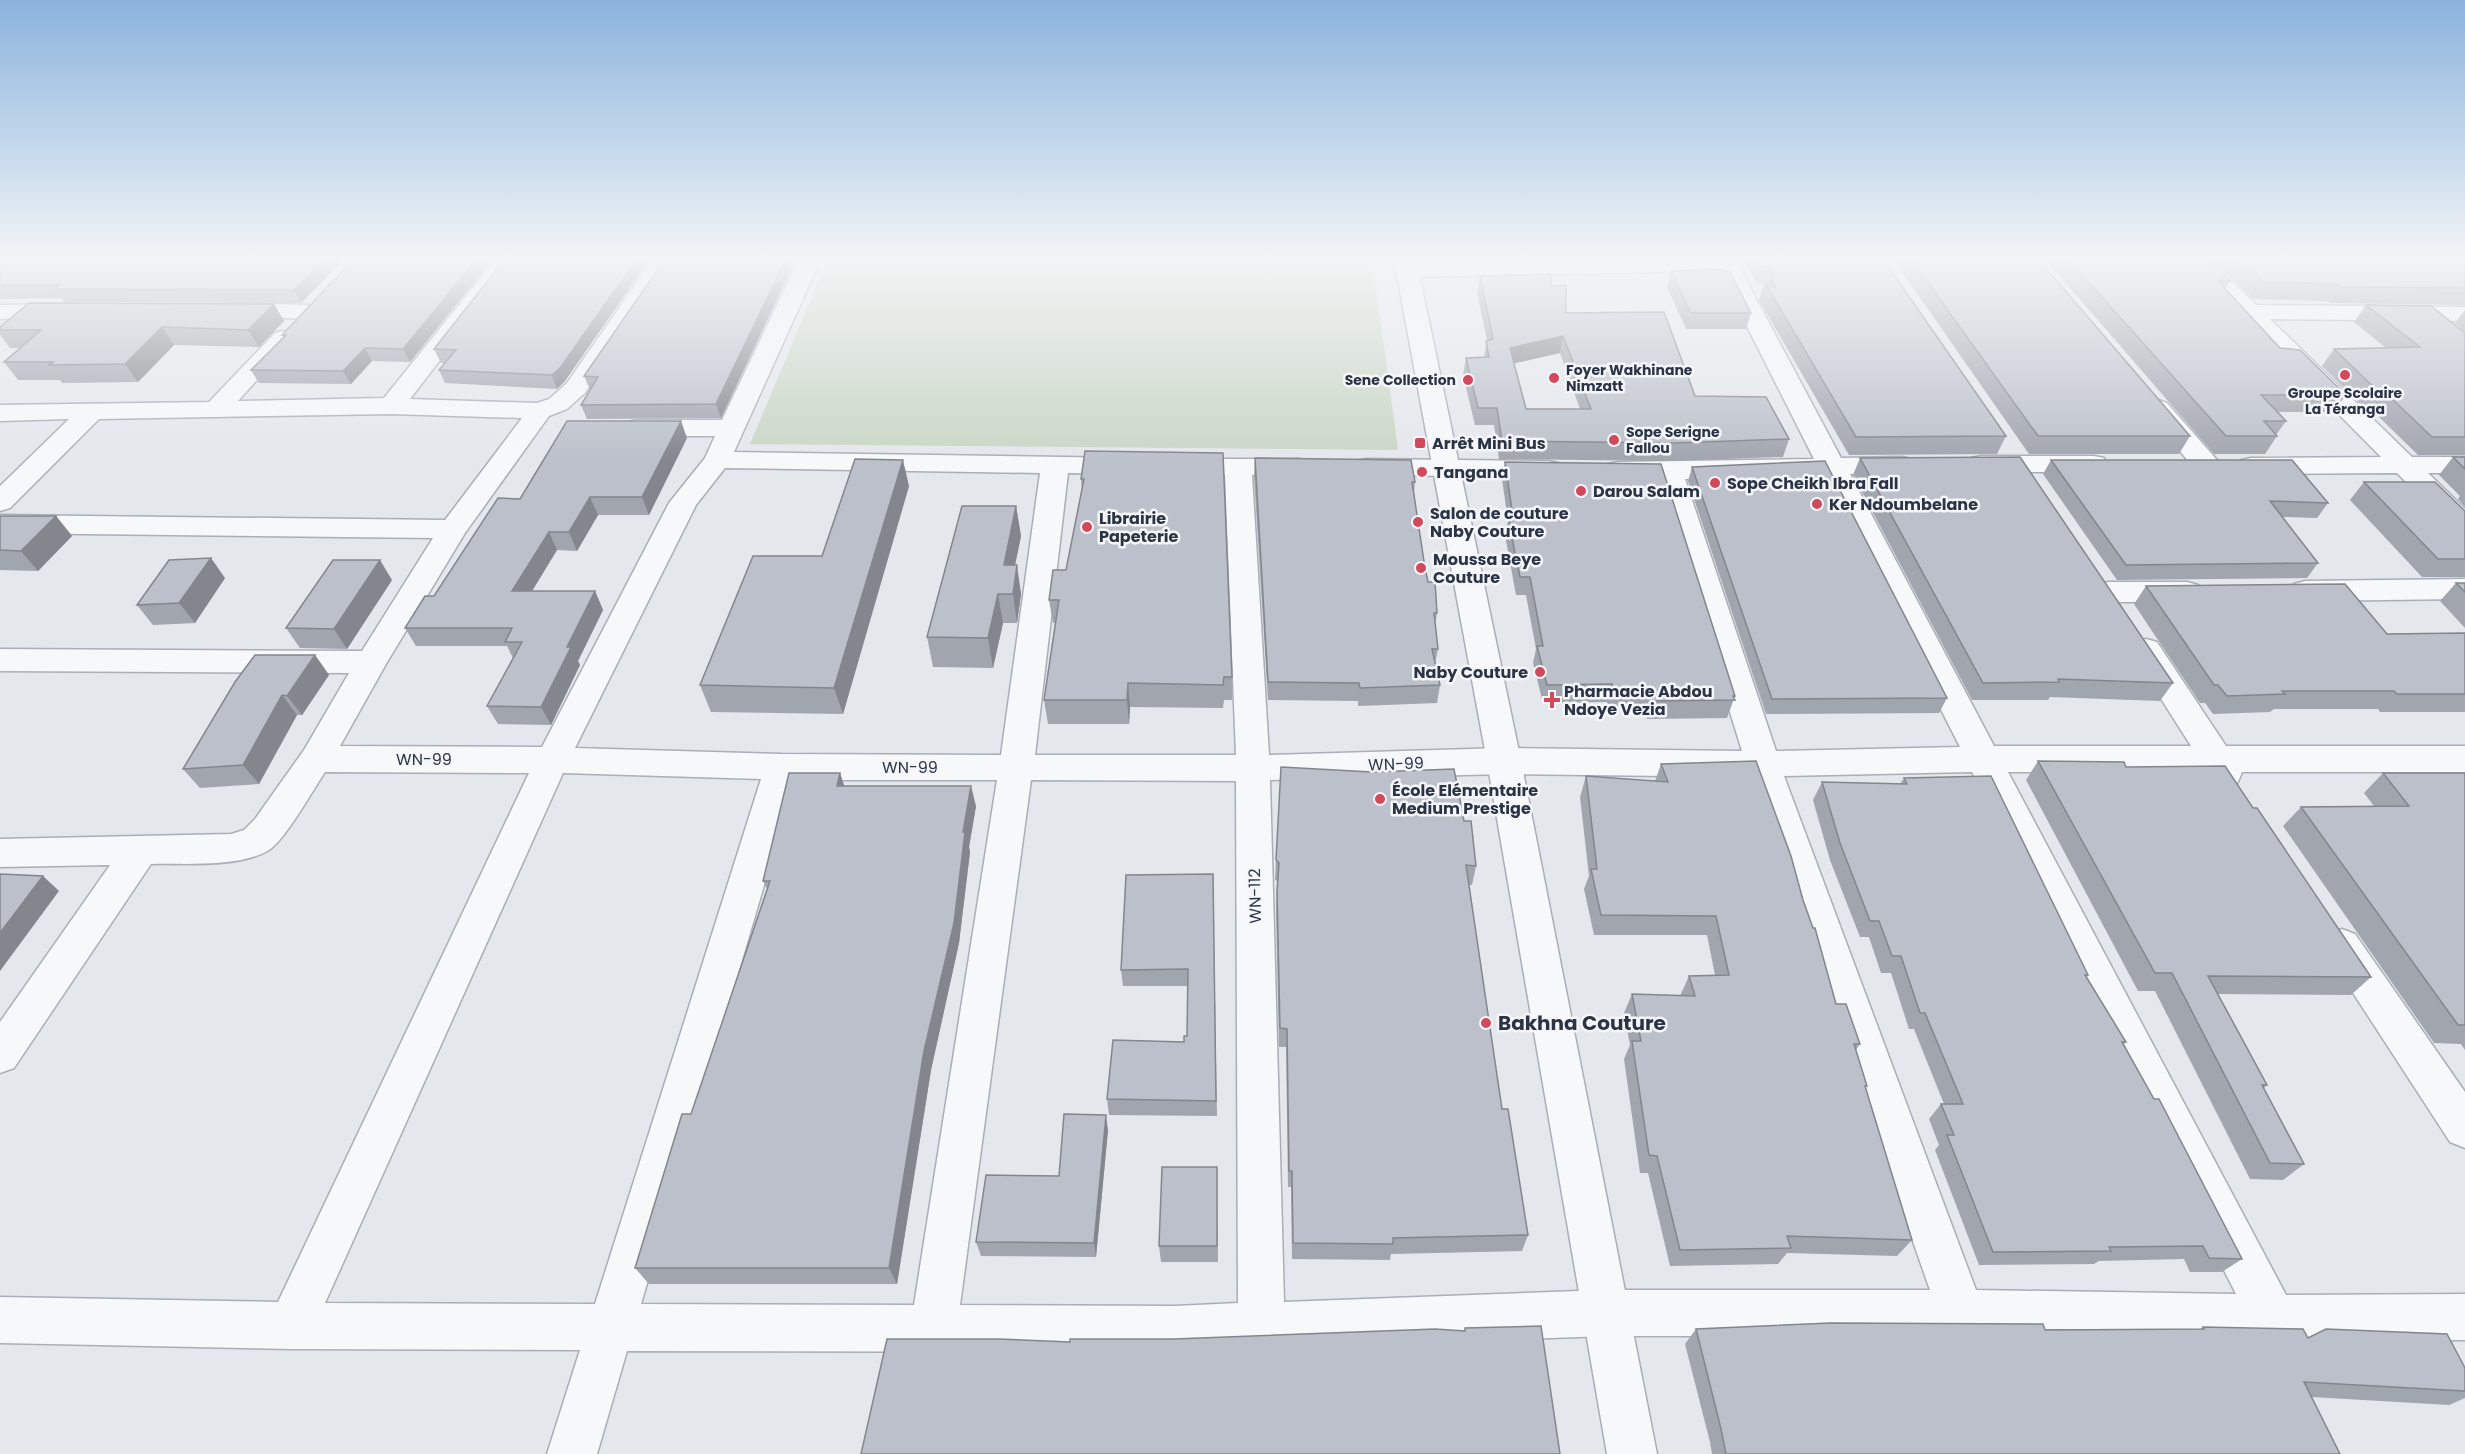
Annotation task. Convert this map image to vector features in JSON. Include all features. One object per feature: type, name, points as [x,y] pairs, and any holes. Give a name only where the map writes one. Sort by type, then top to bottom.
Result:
[{"type":"street","points":[[217,408],[294,327]]},
{"type":"street","points":[[391,405],[453,327]]},
{"type":"street","points":[[0,853],[231,848],[256,840],[267,829],[316,759],[371,662],[453,529],[498,471],[558,404],[576,388],[618,327]]},
{"type":"street","points":[[291,1326],[552,760],[683,503],[717,460],[779,327]]},
{"type":"street","points":[[1418,327],[1504,762],[1632,1454]]},
{"type":"street","points":[[1760,327],[2273,1318]]},
{"type":"street","points":[[2265,327],[2465,525]]},
{"type":"street","points":[[2442,327],[2450,334]]},
{"type":"street","points":[[2145,394],[2207,466]]},
{"type":"street","points":[[0,413],[391,405],[543,423]]},
{"type":"street","points":[[0,502],[93,410]]},
{"type":"street","points":[[618,428],[732,428]]},
{"type":"street","points":[[2001,436],[2041,494]]},
{"type":"street","points":[[717,460],[1238,468],[1445,467],[1670,471],[1832,465],[1926,465]]},
{"type":"street","points":[[1962,464],[2116,465]]},
{"type":"street","points":[[934,1326],[1016,768],[1055,465]]},
{"type":"street","points":[[2174,465],[2465,465]]},
{"type":"street","name":"WN-112","points":[[1238,468],[1252,768],[1262,1324]]},
{"type":"street","points":[[1670,471],[1763,764],[1960,1313]]},
{"type":"street","points":[[0,524],[453,529]]},
{"type":"street","points":[[2215,591],[2102,583],[2244,800]]},
{"type":"street","points":[[2275,591],[2465,589]]},
{"type":"street","points":[[0,660],[371,662]]},
{"type":"street","name":"WN-99","points":[[316,759],[552,760],[782,767],[1016,768],[1252,768],[1504,762],[1763,764],[1985,759],[2462,763]]},
{"type":"street","points":[[572,1454],[782,767]]},
{"type":"street","points":[[0,1055],[140,851]]},
{"type":"street","points":[[2324,919],[2465,1128]]},
{"type":"street","points":[[0,1320],[291,1326],[934,1326],[1175,1329],[1606,1313],[1960,1313],[2273,1318],[2452,1332]]},
{"type":"green space","points":[[799,327],[1381,327],[1398,450],[750,444]]},
{"type":"building","points":[[0,327],[251,327],[248,330],[162,327],[125,364],[49,365],[53,362],[4,362],[41,330],[0,330]]},
{"type":"building","points":[[290,327],[421,327],[403,349],[365,348],[343,371],[251,370],[286,335],[282,335]]},
{"type":"building","points":[[451,327],[589,327],[560,368],[552,375],[439,370],[456,350],[434,349]]},
{"type":"building","points":[[618,327],[753,327],[716,404],[581,405],[598,377],[584,376]]},
{"type":"building","points":[[1490,327],[1669,327],[1695,396],[1766,397],[1789,439],[1674,443],[1502,441],[1497,408],[1478,408],[1466,358],[1489,357],[1486,341],[1493,339]],"holes":[[[1563,336],[1591,409],[1526,409],[1510,348]]]},
{"type":"building","points":[[1791,327],[1930,327],[2006,436],[1856,437]]},
{"type":"building","points":[[1960,327],[2096,327],[2190,436],[2038,436]]},
{"type":"building","points":[[2129,327],[2260,327],[2280,348],[2300,350],[2346,395],[2261,395],[2286,421],[2264,421],[2277,436],[2226,436]]},
{"type":"building","points":[[2394,327],[2457,327],[2465,333],[2465,437],[2432,437],[2388,395],[2382,395],[2334,349],[2420,347]]},
{"type":"building","points":[[567,421],[681,421],[642,497],[590,497],[569,532],[549,532],[512,591],[595,591],[567,647],[571,647],[541,707],[487,706],[522,642],[505,642],[512,628],[405,628],[425,596],[434,596],[498,498],[520,499]]},
{"type":"building","points":[[1085,451],[1223,453],[1232,677],[1224,677],[1223,685],[1128,683],[1127,700],[1044,700],[1059,600],[1049,600],[1053,570],[1066,570],[1084,479],[1081,479]]},
{"type":"building","points":[[2020,457],[2173,683],[2058,679],[2059,682],[1983,683],[1860,458]]},
{"type":"building","points":[[2453,457],[2465,457],[2465,469]]},
{"type":"building","points":[[1255,458],[1411,460],[1415,482],[1412,482],[1425,568],[1428,582],[1435,582],[1437,613],[1434,613],[1438,649],[1432,649],[1440,685],[1360,688],[1359,683],[1268,682]]},
{"type":"building","points":[[855,459],[903,460],[834,688],[700,685],[753,556],[822,556]]},
{"type":"building","points":[[2051,460],[2292,460],[2328,503],[2270,501],[2318,563],[2126,565]]},
{"type":"building","points":[[1825,461],[1947,698],[1772,699],[1692,467]]},
{"type":"building","points":[[1505,462],[1661,464],[1735,700],[1653,701],[1649,688],[1613,688],[1612,684],[1547,685],[1537,646],[1543,646],[1530,577],[1520,577],[1514,548],[1509,517],[1513,517]]},
{"type":"building","points":[[2364,482],[2435,482],[2465,511],[2465,559],[2438,559]]},
{"type":"building","points":[[962,506],[1016,506],[1004,565],[1017,565],[1013,594],[998,594],[988,638],[927,637]]},
{"type":"building","points":[[0,516],[56,516],[21,551],[0,550]]},
{"type":"building","points":[[211,558],[179,603],[137,605],[169,560]]},
{"type":"building","points":[[333,560],[380,560],[334,629],[286,628]]},
{"type":"building","points":[[2456,583],[2465,583],[2465,592]]},
{"type":"building","points":[[2345,584],[2387,634],[2465,633],[2465,694],[2397,694],[2394,691],[2282,691],[2285,694],[2227,696],[2218,685],[2214,685],[2146,586]]},
{"type":"building","points":[[255,655],[315,655],[287,696],[282,695],[243,765],[183,769],[235,682]]},
{"type":"building","points":[[1756,761],[1791,856],[1803,900],[1813,928],[1815,928],[1836,1004],[1846,1004],[1860,1044],[1854,1044],[1912,1240],[1787,1236],[1791,1248],[1680,1250],[1657,1156],[1649,1155],[1632,1041],[1641,1041],[1632,994],[1695,996],[1689,976],[1729,975],[1716,916],[1601,915],[1591,869],[1597,869],[1586,776],[1668,782],[1661,764]]},
{"type":"building","points":[[2038,761],[2124,762],[2126,767],[2225,766],[2253,808],[2257,808],[2371,977],[2208,976],[2267,1085],[2262,1085],[2304,1164],[2270,1163],[2172,973],[2155,973]]},
{"type":"building","points":[[1281,767],[1372,772],[1454,769],[1464,821],[1471,821],[1476,866],[1466,865],[1502,1109],[1508,1109],[1528,1235],[1393,1238],[1393,1244],[1293,1243],[1292,1171],[1289,1171],[1287,1029],[1280,1028],[1277,892],[1279,863],[1276,860]]},
{"type":"building","points":[[789,773],[840,773],[837,786],[971,786],[963,832],[965,832],[954,923],[924,1051],[889,1268],[635,1268],[682,1114],[691,1114],[770,881],[763,881]]},
{"type":"building","points":[[2383,773],[2465,773],[2465,1025],[2458,1025],[2301,807],[2409,806]]},
{"type":"building","points":[[1991,776],[2088,975],[2085,975],[2126,1042],[2122,1042],[2154,1099],[2159,1099],[2242,1259],[2209,1258],[2203,1246],[2109,1247],[2111,1251],[1993,1252],[1947,1135],[1954,1135],[1941,1104],[1963,1104],[1925,1013],[1920,1013],[1901,956],[1892,956],[1879,921],[1870,921],[1840,843],[1822,782],[1907,784],[1904,778]]},
{"type":"building","points":[[0,874],[43,876],[0,933]]},
{"type":"building","points":[[1213,874],[1216,1101],[1107,1099],[1113,1040],[1184,1042],[1184,1036],[1187,1036],[1188,969],[1121,970],[1126,875]]},
{"type":"building","points":[[1064,1114],[1106,1115],[1094,1243],[976,1242],[986,1175],[1059,1176]]},
{"type":"building","points":[[1162,1167],[1217,1167],[1217,1246],[1159,1246]]},
{"type":"building","points":[[1831,1323],[2043,1324],[2045,1330],[2204,1329],[2203,1327],[2303,1329],[2308,1338],[2326,1329],[2447,1334],[2465,1368],[2465,1391],[2304,1382],[2340,1454],[1726,1454],[1696,1329]]},
{"type":"building","points":[[1541,1326],[1560,1454],[861,1454],[887,1339],[999,1339],[1070,1342],[1070,1339],[1174,1339],[1435,1329],[1465,1331],[1465,1328]]},
{"type":"place","name":"Groupe Scolaire La Téranga","points":[[2345,375]]},
{"type":"place","name":"Foyer Wakhinane Nimzatt","points":[[1554,378]]},
{"type":"place","name":"Sene Collection","points":[[1468,380]]},
{"type":"place","name":"Sope Serigne Fallou","points":[[1614,440]]},
{"type":"place","name":"Arrêt Mini Bus","points":[[1420,443]]},
{"type":"place","name":"Tangana","points":[[1422,472]]},
{"type":"place","name":"Sope Cheikh Ibra Fall","points":[[1715,483]]},
{"type":"place","name":"Darou Salam","points":[[1581,491]]},
{"type":"place","name":"Ker Ndoumbelane","points":[[1817,504]]},
{"type":"place","name":"Salon de couture Naby Couture","points":[[1418,522]]},
{"type":"place","name":"Librairie Papeterie","points":[[1087,527]]},
{"type":"place","name":"Moussa Beye Couture","points":[[1421,568]]},
{"type":"place","name":"Naby Couture","points":[[1540,672]]},
{"type":"place","name":"Pharmacie Abdou Ndoye Vezia","points":[[1552,700]]},
{"type":"place","name":"École Elémentaire Medium Prestige","points":[[1380,799]]},
{"type":"place","name":"Bakhna Couture","points":[[1486,1023]]}]
